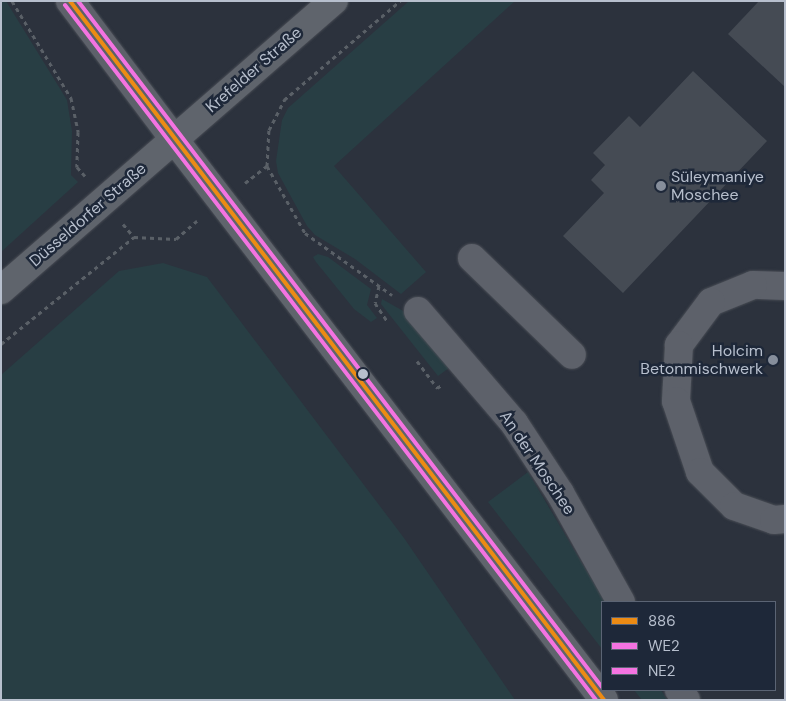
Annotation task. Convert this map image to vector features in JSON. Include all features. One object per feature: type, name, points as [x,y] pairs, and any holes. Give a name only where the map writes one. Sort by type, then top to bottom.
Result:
[{"type":"main road","name":"Krefelder Straße","points":[[174,140],[334,1]]},
{"type":"main road","name":"Düsseldorfer Straße","points":[[1,290],[174,140]]},
{"type":"main road","points":[[174,140],[604,700]]},
{"type":"street","points":[[70,1],[174,140]]},
{"type":"street","points":[[472,258],[572,355]]},
{"type":"street","points":[[785,286],[753,285],[711,302],[679,345],[676,401],[700,472],[734,506],[774,520],[785,519]]},
{"type":"street","name":"An der Moschee","points":[[418,311],[514,423],[560,493],[620,601]]},
{"type":"path","points":[[12,1],[49,57],[71,98],[78,132],[77,167],[134,237]]},
{"type":"path","points":[[400,1],[284,100],[269,130],[267,166],[305,234],[315,244],[418,311]]},
{"type":"path","points":[[1,344],[134,237],[176,240],[220,201],[267,166]]},
{"type":"green space","points":[[1,1],[6,1],[67,100],[72,131],[71,175],[78,182],[1,252]]},
{"type":"green space","points":[[409,1],[515,1],[334,166],[426,272],[401,294],[355,259],[315,235],[307,226],[278,173],[276,161],[282,120],[288,108]]},
{"type":"green space","points":[[318,254],[328,257],[371,289],[367,305],[377,318],[371,322],[354,309],[316,262],[313,257]]},
{"type":"green space","points":[[163,263],[207,277],[404,538],[515,700],[1,700],[1,375],[119,271]]},
{"type":"green space","points":[[382,299],[405,312],[449,368],[438,376],[381,304]]},
{"type":"green space","points":[[528,472],[604,601],[601,601],[601,648],[488,502]]},
{"type":"green space","points":[[635,691],[662,691],[667,700],[642,700]]},
{"type":"building","points":[[759,1],[785,1],[785,87],[728,34]]},
{"type":"building","name":"Süleymaniye Moschee","points":[[693,71],[767,141],[623,293],[563,236],[604,193],[591,180],[605,165],[593,153],[629,116],[640,127]]},
{"type":"transit line","name":"886","points":[[70,1],[604,700]]},
{"type":"transit line","name":"NE2","points":[[78,1],[601,686]]},
{"type":"transit line","name":"WE2","points":[[65,5],[596,700]]},
{"type":"place","name":"Süleymaniye Moschee","points":[[661,186]]},
{"type":"place","name":"Holcim Betonmischwerk","points":[[773,360]]}]
